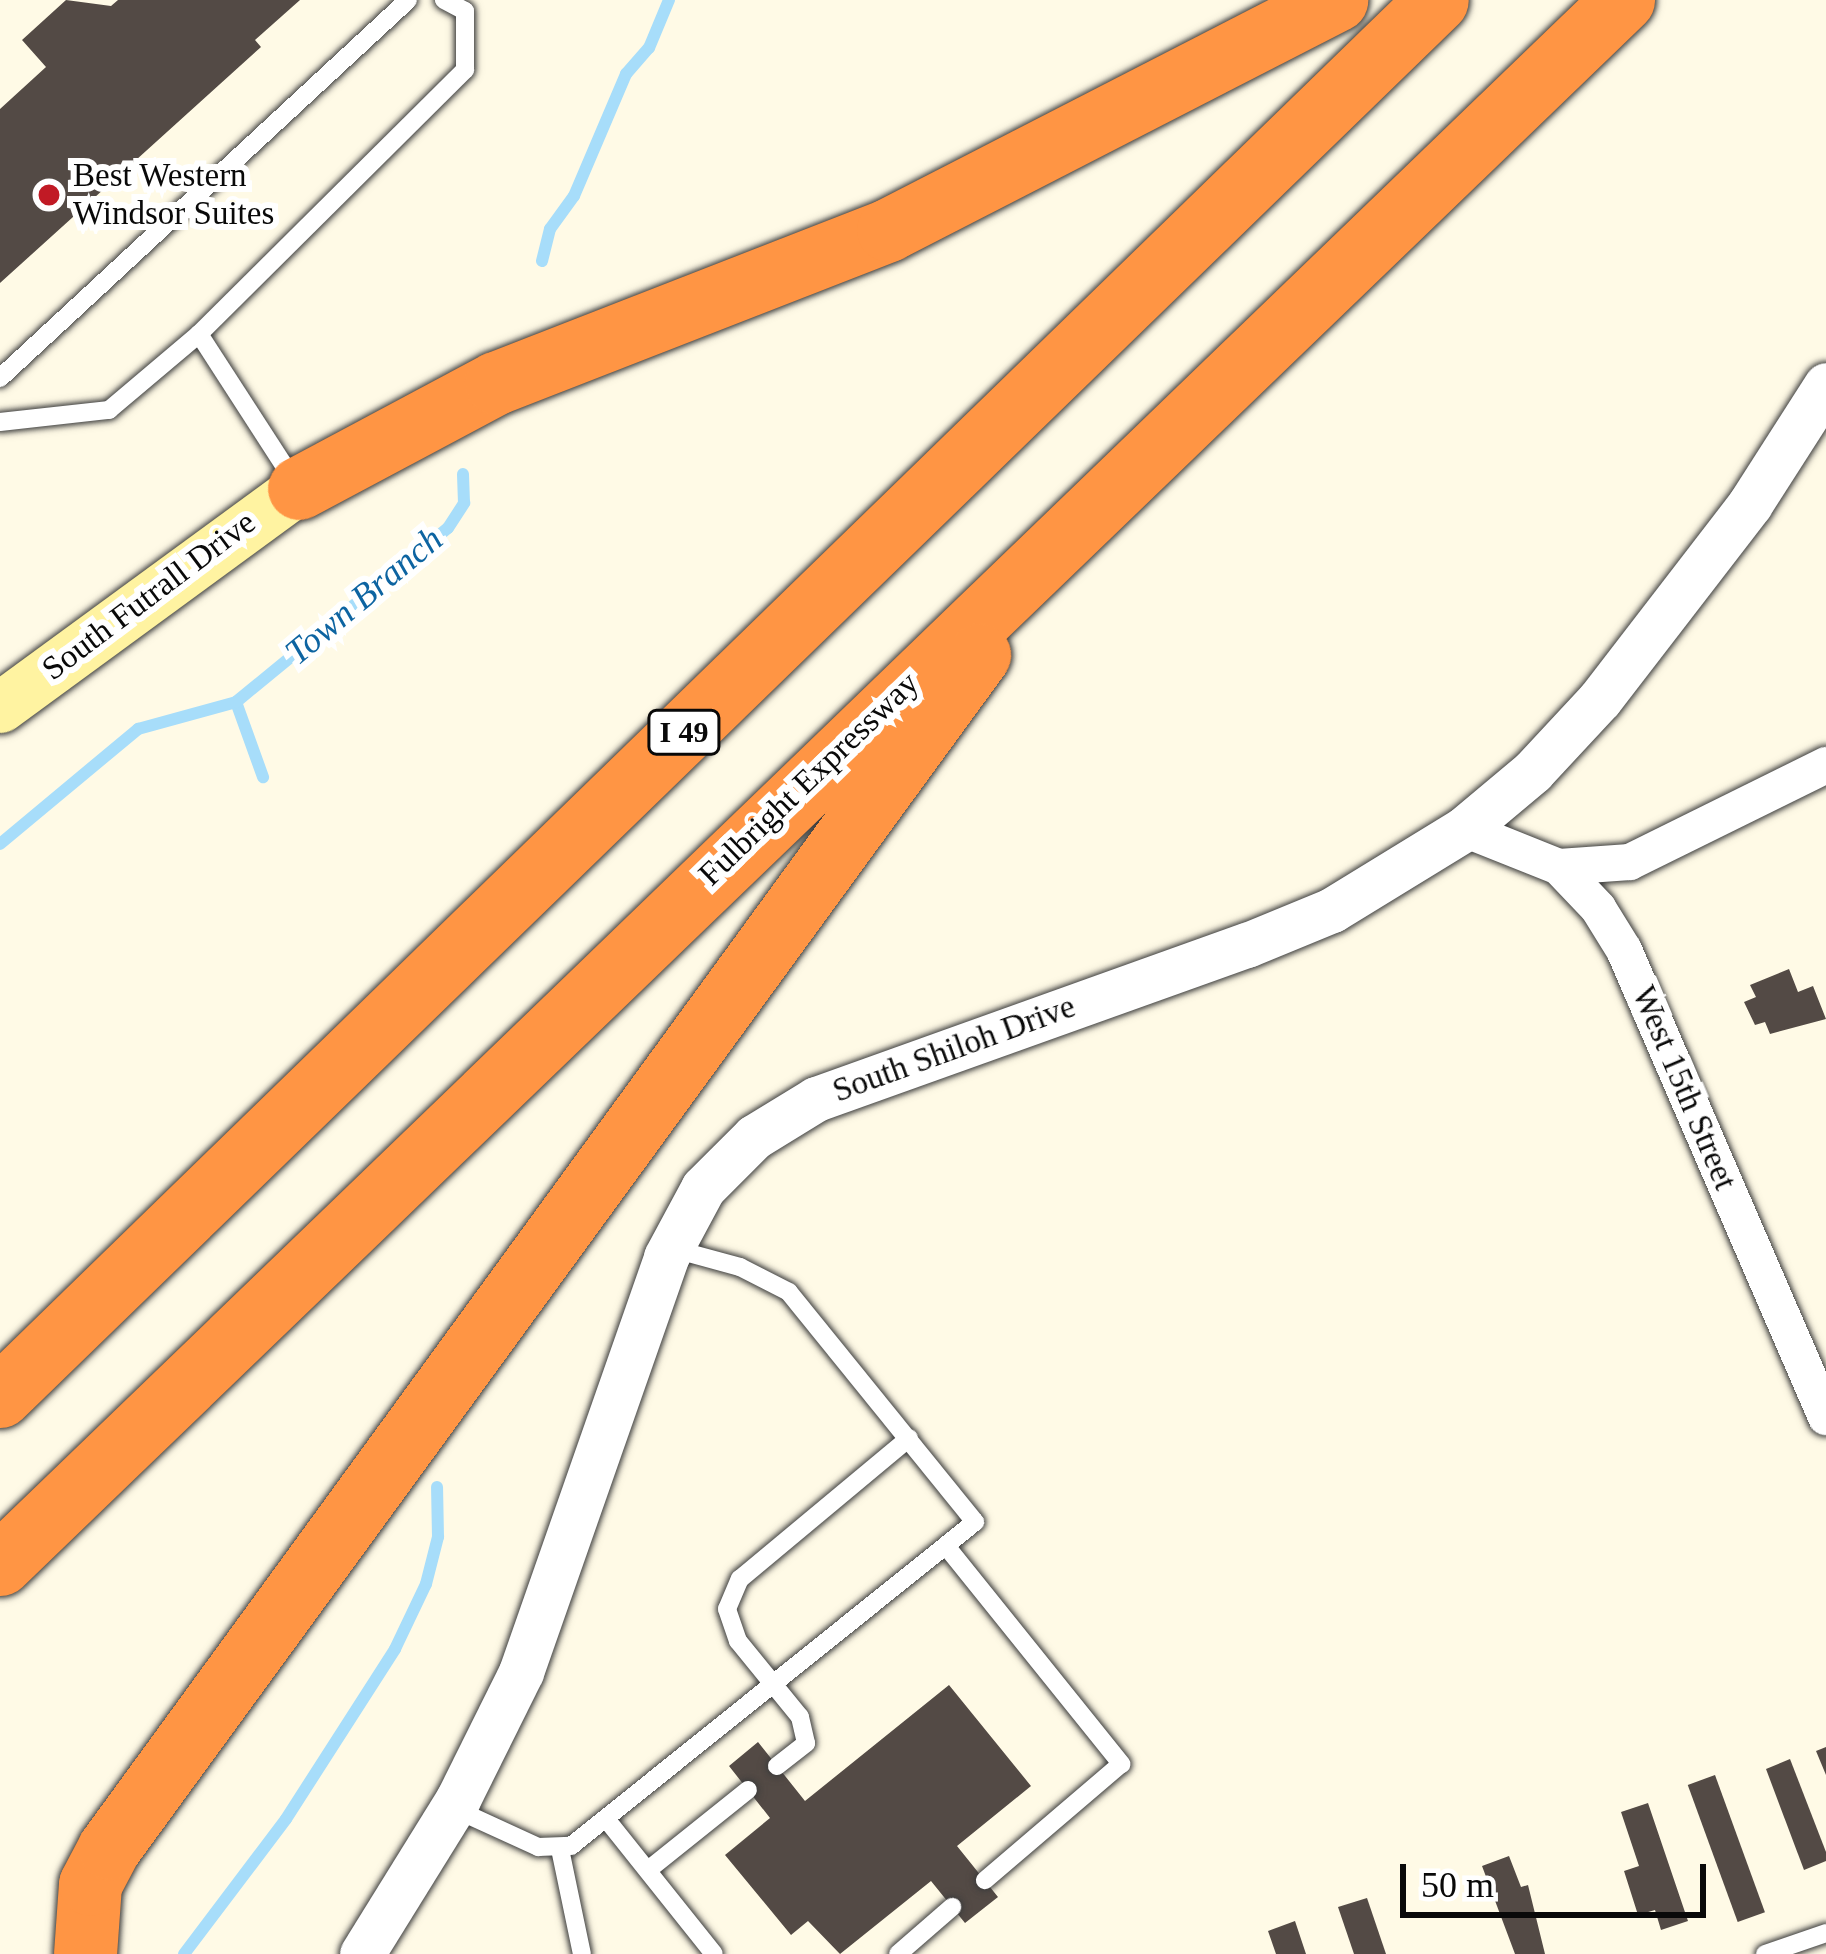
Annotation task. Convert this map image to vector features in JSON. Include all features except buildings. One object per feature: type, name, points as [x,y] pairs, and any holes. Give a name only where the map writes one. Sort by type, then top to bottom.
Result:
[{"type":"highway","points":[[299,488],[496,383],[888,230],[1336,0]]},
{"type":"highway","name":"I 49","points":[[0,1396],[1437,0]]},
{"type":"highway","name":"Fulbright Expressway","points":[[0,1564],[1080,514],[1623,0]]},
{"type":"highway","points":[[85,1954],[90,1884],[109,1848],[1080,514]]},
{"type":"main road","name":"South Futrall Drive","points":[[0,706],[299,488]]},
{"type":"street","name":"South Shiloh Drive","points":[[362,1954],[453,1808],[520,1672],[670,1248],[704,1188],[754,1137],[816,1099],[1268,937],[1403,872],[1464,829],[1533,771],[1600,699],[1750,504],[1826,385]]},
{"type":"street","points":[[1464,829],[1559,867],[1630,862],[1826,765]]},
{"type":"street","name":"West 15th Street","points":[[1559,867],[1624,950],[1826,1418]]},
{"type":"lane","points":[[0,378],[408,0]]},
{"type":"lane","points":[[0,422],[109,410],[199,334],[465,70],[465,11],[444,0]]},
{"type":"lane","points":[[199,334],[299,488]]},
{"type":"lane","points":[[560,1849],[607,1820],[975,1522],[789,1292],[740,1267],[670,1248]]},
{"type":"lane","points":[[777,1766],[806,1742],[800,1717],[738,1641],[727,1609],[740,1580],[909,1438]]},
{"type":"lane","points":[[946,1546],[1121,1764],[985,1880]]},
{"type":"lane","points":[[648,1870],[748,1790]]},
{"type":"lane","points":[[453,1808],[560,1849]]},
{"type":"lane","points":[[607,1820],[714,1954]]},
{"type":"lane","points":[[560,1849],[582,1954]]},
{"type":"lane","points":[[898,1954],[952,1907]]},
{"type":"lane","points":[[1766,1954],[1826,1933]]},
{"type":"waterway","name":"Town Branch","points":[[542,261],[550,229],[574,196],[626,74],[649,48],[669,0]]},
{"type":"waterway","name":"Town Branch","points":[[0,844],[138,729],[236,702],[448,528],[464,503],[463,474]]},
{"type":"waterway","points":[[236,702],[263,777]]},
{"type":"waterway","points":[[184,1954],[286,1819],[395,1649],[426,1584],[438,1537],[437,1487]]},
{"type":"place","name":"Best Western Windsor Suites","points":[[49,195]]}]
